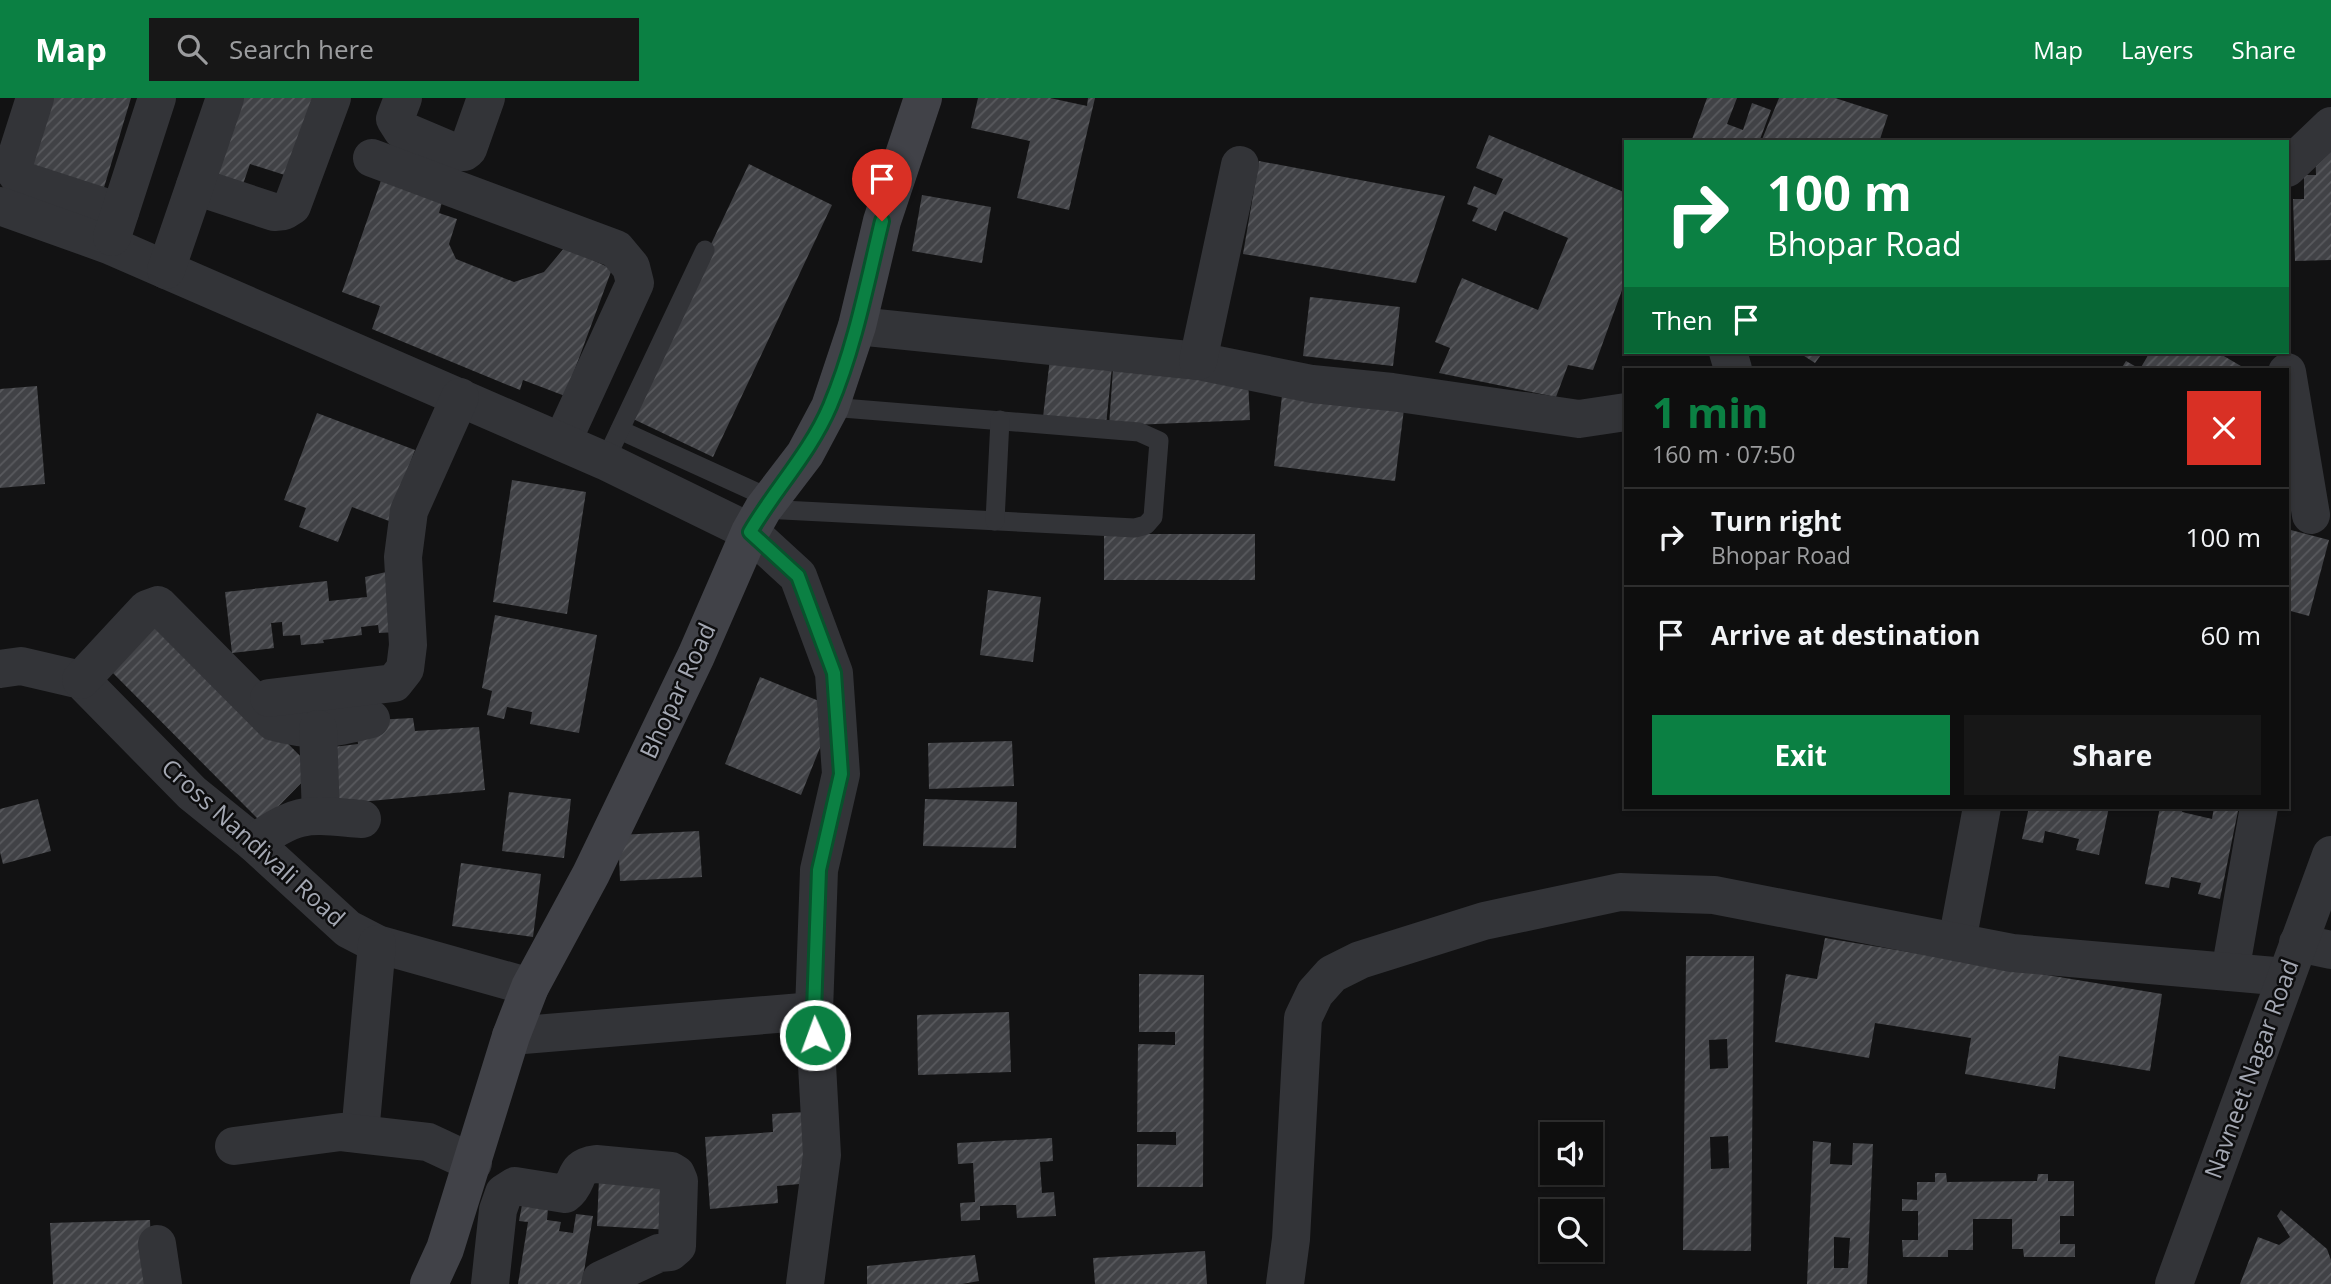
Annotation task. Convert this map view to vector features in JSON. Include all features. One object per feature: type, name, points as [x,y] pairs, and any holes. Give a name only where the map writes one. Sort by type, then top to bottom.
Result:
[{"type":"street","points":[[35,98],[15,164],[16,173],[21,180],[115,228],[166,270],[562,442],[613,445],[761,514],[798,576],[834,673],[841,774],[819,870],[814,1011],[822,1155],[805,1284]]},
{"type":"street","points":[[115,228],[156,98]]},
{"type":"street","points":[[166,270],[225,98]]},
{"type":"street","points":[[195,186],[274,212],[284,211],[292,206],[332,98]]},
{"type":"street","points":[[403,98],[395,119],[426,159],[615,249],[631,267],[635,283],[562,442]]},
{"type":"street","points":[[372,158],[426,159],[464,152],[468,149],[486,98]]},
{"type":"street","name":"Bhopar Road","points":[[429,1284],[457,1250],[473,1163],[511,1037],[530,987],[591,874],[761,514],[805,454],[830,407],[857,326],[882,221],[923,98]]},
{"type":"street","points":[[2289,166],[2331,126]]},
{"type":"street","points":[[1198,361],[1240,165]]},
{"type":"street","points":[[0,206],[66,228],[115,228]]},
{"type":"street","points":[[857,326],[1198,361],[1312,384],[1392,392],[1579,419],[1624,412]]},
{"type":"street","points":[[2289,382],[2311,515]]},
{"type":"street","points":[[269,698],[394,683],[405,669],[408,645],[402,557],[409,511],[460,397]]},
{"type":"street","points":[[0,668],[21,666],[81,680],[147,609],[158,605],[274,722],[296,728],[331,730],[371,719]]},
{"type":"street","name":"Cross Nandivali Road","points":[[81,680],[192,793],[254,844],[348,929],[377,944],[530,987]]},
{"type":"street","points":[[318,729],[321,816]]},
{"type":"street","points":[[1957,942],[1982,809]]},
{"type":"street","points":[[2230,972],[2259,809]]},
{"type":"street","points":[[254,844],[291,820],[321,816],[362,819]]},
{"type":"street","name":"Navneet Nagar Road","points":[[2174,1284],[2305,957],[2331,855]]},
{"type":"street","points":[[1285,1284],[1291,1239],[1303,1018],[1315,993],[1332,974],[1360,960],[1484,921],[1620,892],[1714,895],[2012,953],[2230,972],[2305,957]]},
{"type":"street","points":[[360,1134],[377,944]]},
{"type":"street","points":[[511,1037],[814,1011]]},
{"type":"street","points":[[234,1146],[341,1132],[428,1142],[473,1163]]},
{"type":"street","points":[[490,1284],[498,1210],[503,1192],[515,1186],[565,1194],[573,1188],[578,1171],[586,1165],[671,1171],[677,1174],[677,1246],[670,1252],[659,1253],[601,1280],[600,1284]]},
{"type":"street","points":[[157,1244],[163,1284]]},
{"type":"lane","points":[[613,445],[705,250]]},
{"type":"lane","points":[[761,514],[1135,528],[1146,525],[1153,517],[1159,441],[1139,432],[830,407]]},
{"type":"lane","points":[[995,521],[1000,420]]},
{"type":"building","points":[[52,98],[131,98],[102,194],[30,171]]},
{"type":"building","points":[[235,98],[313,98],[288,176],[250,164],[241,190],[209,179]]},
{"type":"building","points":[[978,98],[1050,98],[1087,106],[1088,98],[1095,98],[1069,210],[1017,198],[1030,141],[971,128]]},
{"type":"building","points":[[1707,98],[1737,98],[1727,124],[1743,130],[1752,103],[1771,110],[1760,140],[1692,140]]},
{"type":"building","points":[[1779,98],[1835,98],[1888,115],[1880,140],[1762,140]]},
{"type":"building","points":[[1489,135],[1624,192],[1624,285],[1593,370],[1568,365],[1556,397],[1439,373],[1450,348],[1435,342],[1462,278],[1538,310],[1568,238],[1504,211],[1496,231],[1472,221],[1478,208],[1467,204],[1474,186],[1496,195],[1503,179],[1476,168]]},
{"type":"building","points":[[2315,144],[2331,144],[2331,260],[2295,261],[2293,199],[2304,199],[2304,175],[2316,175]]},
{"type":"building","points":[[1259,161],[1445,196],[1416,283],[1243,254]]},
{"type":"building","points":[[749,164],[832,205],[713,457],[629,417]]},
{"type":"building","points":[[385,169],[446,188],[439,213],[457,219],[449,244],[456,259],[514,282],[544,272],[565,247],[612,269],[565,396],[523,380],[520,390],[372,329],[380,306],[342,292]]},
{"type":"building","points":[[922,195],[991,207],[982,263],[912,251]]},
{"type":"building","points":[[1310,297],[1400,307],[1393,366],[1303,356]]},
{"type":"building","points":[[1051,350],[1113,357],[1106,425],[1043,417]]},
{"type":"building","points":[[1801,354],[1822,354],[1815,363]]},
{"type":"building","points":[[2149,354],[2220,354],[2244,368],[2141,368]]},
{"type":"building","points":[[2126,361],[2138,368],[2122,368]]},
{"type":"building","points":[[1113,369],[1248,380],[1250,420],[1109,426]]},
{"type":"building","points":[[37,386],[45,484],[0,488],[0,389]]},
{"type":"building","points":[[1283,387],[1405,401],[1395,481],[1274,466]]},
{"type":"building","points":[[317,413],[415,450],[389,521],[352,507],[338,542],[299,527],[306,508],[284,500]]},
{"type":"building","points":[[512,480],[586,492],[567,614],[493,602]]},
{"type":"building","points":[[2289,530],[2329,540],[2309,616],[2289,611]]},
{"type":"building","points":[[1104,534],[1255,534],[1255,580],[1104,580]]},
{"type":"building","points":[[386,572],[396,632],[379,633],[378,625],[361,627],[362,635],[301,645],[300,635],[283,636],[282,622],[271,623],[274,648],[232,653],[225,592],[327,581],[329,601],[367,597],[365,577]]},
{"type":"building","points":[[988,590],[1041,597],[1033,662],[980,655]]},
{"type":"building","points":[[155,609],[314,770],[262,823],[102,662]]},
{"type":"building","points":[[495,615],[597,635],[579,733],[530,724],[532,712],[507,707],[504,719],[487,715],[492,691],[482,688]]},
{"type":"building","points":[[760,677],[836,708],[801,795],[725,764]]},
{"type":"building","points":[[413,718],[415,731],[479,727],[485,790],[329,805],[325,748],[358,744],[357,735],[373,720]]},
{"type":"building","points":[[1012,741],[1014,786],[929,789],[928,743]]},
{"type":"building","points":[[509,792],[571,799],[564,858],[502,851]]},
{"type":"building","points":[[38,799],[51,851],[3,864],[0,852],[0,809]]},
{"type":"building","points":[[925,799],[1017,802],[1016,848],[923,846]]},
{"type":"building","points":[[2029,809],[2109,809],[2099,855],[2076,850],[2079,839],[2045,831],[2043,843],[2022,839]]},
{"type":"building","points":[[2160,809],[2183,809],[2182,812],[2212,819],[2214,809],[2238,811],[2220,899],[2198,894],[2201,883],[2171,877],[2169,888],[2145,884]]},
{"type":"building","points":[[699,831],[702,877],[620,881],[618,835]]},
{"type":"building","points":[[461,863],[541,874],[533,937],[452,926]]},
{"type":"building","points":[[1825,938],[2162,994],[2150,1071],[2059,1056],[2055,1089],[1965,1074],[1971,1038],[1875,1023],[1869,1058],[1775,1042],[1786,974],[1817,979]]},
{"type":"building","points":[[1686,956],[1754,956],[1751,1251],[1683,1250]],"holes":[[[1727,1039],[1728,1068],[1710,1069],[1709,1040]],[[1728,1136],[1729,1168],[1711,1169],[1710,1137]]]},
{"type":"building","points":[[1139,974],[1204,975],[1203,1187],[1137,1187],[1137,1144],[1176,1145],[1176,1132],[1137,1132],[1138,1044],[1175,1045],[1175,1032],[1139,1032]]},
{"type":"building","points":[[1009,1012],[1011,1072],[918,1075],[917,1015]]},
{"type":"building","points":[[805,1112],[811,1183],[777,1186],[778,1203],[710,1209],[705,1137],[773,1132],[772,1114]]},
{"type":"building","points":[[1052,1138],[1053,1161],[1040,1162],[1042,1193],[1054,1192],[1056,1216],[1017,1218],[1016,1205],[980,1206],[980,1220],[961,1221],[960,1203],[975,1202],[973,1163],[958,1164],[957,1143]]},
{"type":"building","points":[[1813,1141],[1831,1143],[1830,1164],[1852,1165],[1853,1143],[1873,1144],[1867,1284],[1807,1284]],"holes":[[[1834,1237],[1850,1238],[1848,1268],[1834,1268]]]},
{"type":"building","points":[[1935,1173],[1946,1173],[1947,1182],[2037,1181],[2038,1174],[2048,1174],[2048,1181],[2074,1181],[2074,1216],[2060,1216],[2060,1244],[2075,1244],[2075,1257],[2024,1257],[2023,1249],[2012,1249],[2012,1219],[1973,1219],[1973,1250],[1948,1250],[1948,1257],[1903,1257],[1902,1240],[1918,1240],[1918,1211],[1902,1211],[1902,1199],[1917,1200],[1917,1182],[1935,1182]]},
{"type":"building","points":[[599,1178],[674,1182],[672,1230],[597,1226]]},
{"type":"building","points":[[522,1205],[548,1209],[547,1220],[561,1222],[559,1231],[573,1233],[576,1214],[593,1216],[582,1284],[518,1284],[528,1222],[519,1221]]},
{"type":"building","points":[[2281,1210],[2327,1249],[2331,1260],[2331,1284],[2240,1284],[2258,1237],[2279,1245],[2290,1237],[2277,1216]]},
{"type":"building","points":[[150,1220],[152,1284],[53,1284],[50,1223]]},
{"type":"building","points":[[1205,1251],[1207,1284],[1095,1284],[1093,1258]]},
{"type":"building","points":[[975,1255],[979,1281],[962,1284],[867,1284],[867,1266]]},
{"type":"route","points":[[815,1035],[819,870],[841,774],[834,673],[798,576],[750,532],[763,509],[805,454],[830,407],[857,326],[882,221]]}]
